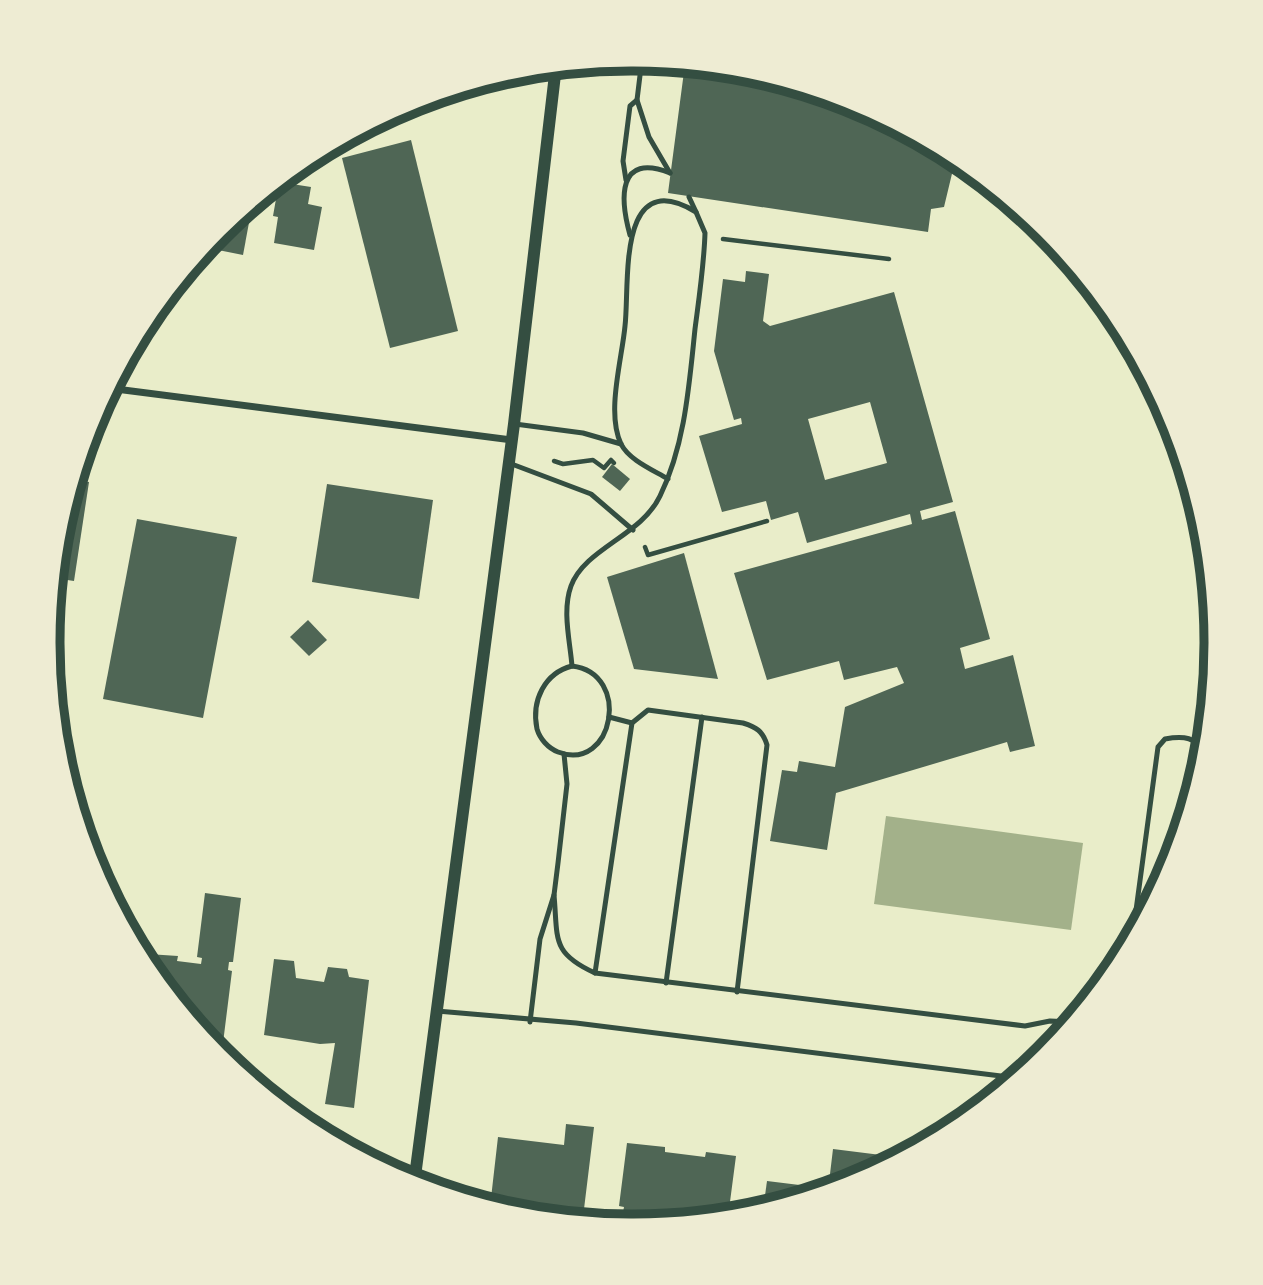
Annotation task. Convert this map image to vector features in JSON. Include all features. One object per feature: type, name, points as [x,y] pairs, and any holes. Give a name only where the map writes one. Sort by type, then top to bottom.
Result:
[{"type":"street","points":[[416,1172],[512,440],[555,75]]},
{"type":"street","points":[[118,389],[512,440]]},
{"type":"lane","points":[[626,181],[638,170],[654,169],[670,173],[649,137],[637,100],[641,71]]},
{"type":"lane","points":[[637,100],[630,106],[622,161],[626,181],[622,199],[630,236],[628,298],[616,399],[616,424],[621,444],[630,454],[668,479]]},
{"type":"lane","points":[[572,666],[568,617],[571,587],[594,558],[633,530],[653,510],[668,479],[684,418],[704,257],[704,224],[689,197]]},
{"type":"lane","points":[[630,236],[640,214],[656,202],[670,201],[696,212]]},
{"type":"lane","points":[[514,424],[583,432],[621,444]]},
{"type":"lane","points":[[509,463],[583,490],[633,530]]},
{"type":"lane","points":[[572,666],[588,668],[606,689],[609,717],[600,741],[592,750],[579,755],[565,754],[552,750],[542,740],[537,731],[536,705],[548,679],[558,670],[572,666]]},
{"type":"lane","points":[[595,973],[632,723],[648,710],[702,717],[756,727],[764,736],[767,745],[737,992]]},
{"type":"lane","points":[[609,717],[632,723]]},
{"type":"lane","points":[[666,983],[702,717]]},
{"type":"lane","points":[[1136,913],[1158,747],[1165,739],[1187,737],[1195,742]]},
{"type":"lane","points":[[530,1022],[540,939],[554,895],[567,784],[565,754]]},
{"type":"lane","points":[[554,895],[562,950],[570,962],[595,973],[1026,1026],[1061,1022]]},
{"type":"lane","points":[[437,1011],[530,1022],[576,1023],[1005,1076]]},
{"type":"path","points":[[723,239],[889,259]]},
{"type":"path","points":[[548,460],[563,464],[593,460],[604,468],[611,460],[619,467]]},
{"type":"path","points":[[645,547],[648,555],[767,522]]},
{"type":"shaded area","points":[[886,816],[1083,843],[1071,930],[874,904]]},
{"type":"building","points":[[684,73],[743,81],[815,101],[884,129],[953,170],[944,207],[931,209],[928,232],[668,193]]},
{"type":"building","points":[[411,140],[458,331],[390,348],[342,158]]},
{"type":"building","points":[[290,184],[311,187],[308,204],[322,207],[314,250],[274,243],[278,217],[273,216],[277,194],[283,189]]},
{"type":"building","points":[[250,216],[243,255],[218,250],[219,247]]},
{"type":"building","points":[[746,271],[769,274],[763,321],[770,326],[894,292],[953,502],[920,511],[922,520],[955,511],[990,639],[960,648],[965,669],[1013,655],[1035,746],[1010,752],[1007,742],[836,793],[827,850],[770,841],[782,770],[797,772],[799,761],[835,767],[845,707],[904,683],[897,667],[844,680],[839,661],[767,680],[734,573],[912,524],[910,514],[807,543],[798,512],[771,520],[766,501],[722,512],[699,436],[742,424],[741,418],[734,420],[714,351],[723,279],[745,282]],"holes":[[[870,402],[887,463],[825,480],[808,419]]]},
{"type":"building","points":[[612,464],[630,479],[620,491],[602,477]]},
{"type":"building","points":[[83,481],[89,482],[74,581],[63,579],[64,568]]},
{"type":"building","points":[[327,484],[433,500],[419,599],[312,582]]},
{"type":"building","points":[[137,519],[237,537],[203,718],[103,699]]},
{"type":"building","points":[[684,553],[718,679],[634,669],[607,577]]},
{"type":"building","points":[[308,620],[327,640],[309,656],[290,637]]},
{"type":"building","points":[[205,893],[241,898],[233,962],[229,962],[228,970],[232,971],[223,1043],[201,1020],[152,954],[178,956],[177,961],[201,964],[202,958],[197,957]]},
{"type":"building","points":[[274,959],[294,961],[296,978],[324,982],[328,967],[347,969],[349,977],[369,980],[354,1108],[325,1104],[335,1043],[320,1044],[264,1035]]},
{"type":"building","points":[[566,1124],[594,1127],[584,1209],[535,1204],[535,1206],[491,1197],[498,1137],[564,1145]]},
{"type":"building","points":[[627,1143],[665,1147],[665,1152],[705,1157],[706,1152],[736,1156],[729,1206],[632,1214],[623,1214],[624,1207],[619,1206]]},
{"type":"building","points":[[833,1149],[881,1155],[850,1171],[838,1175],[830,1174]]},
{"type":"building","points":[[767,1181],[808,1186],[780,1195],[765,1199]]}]
